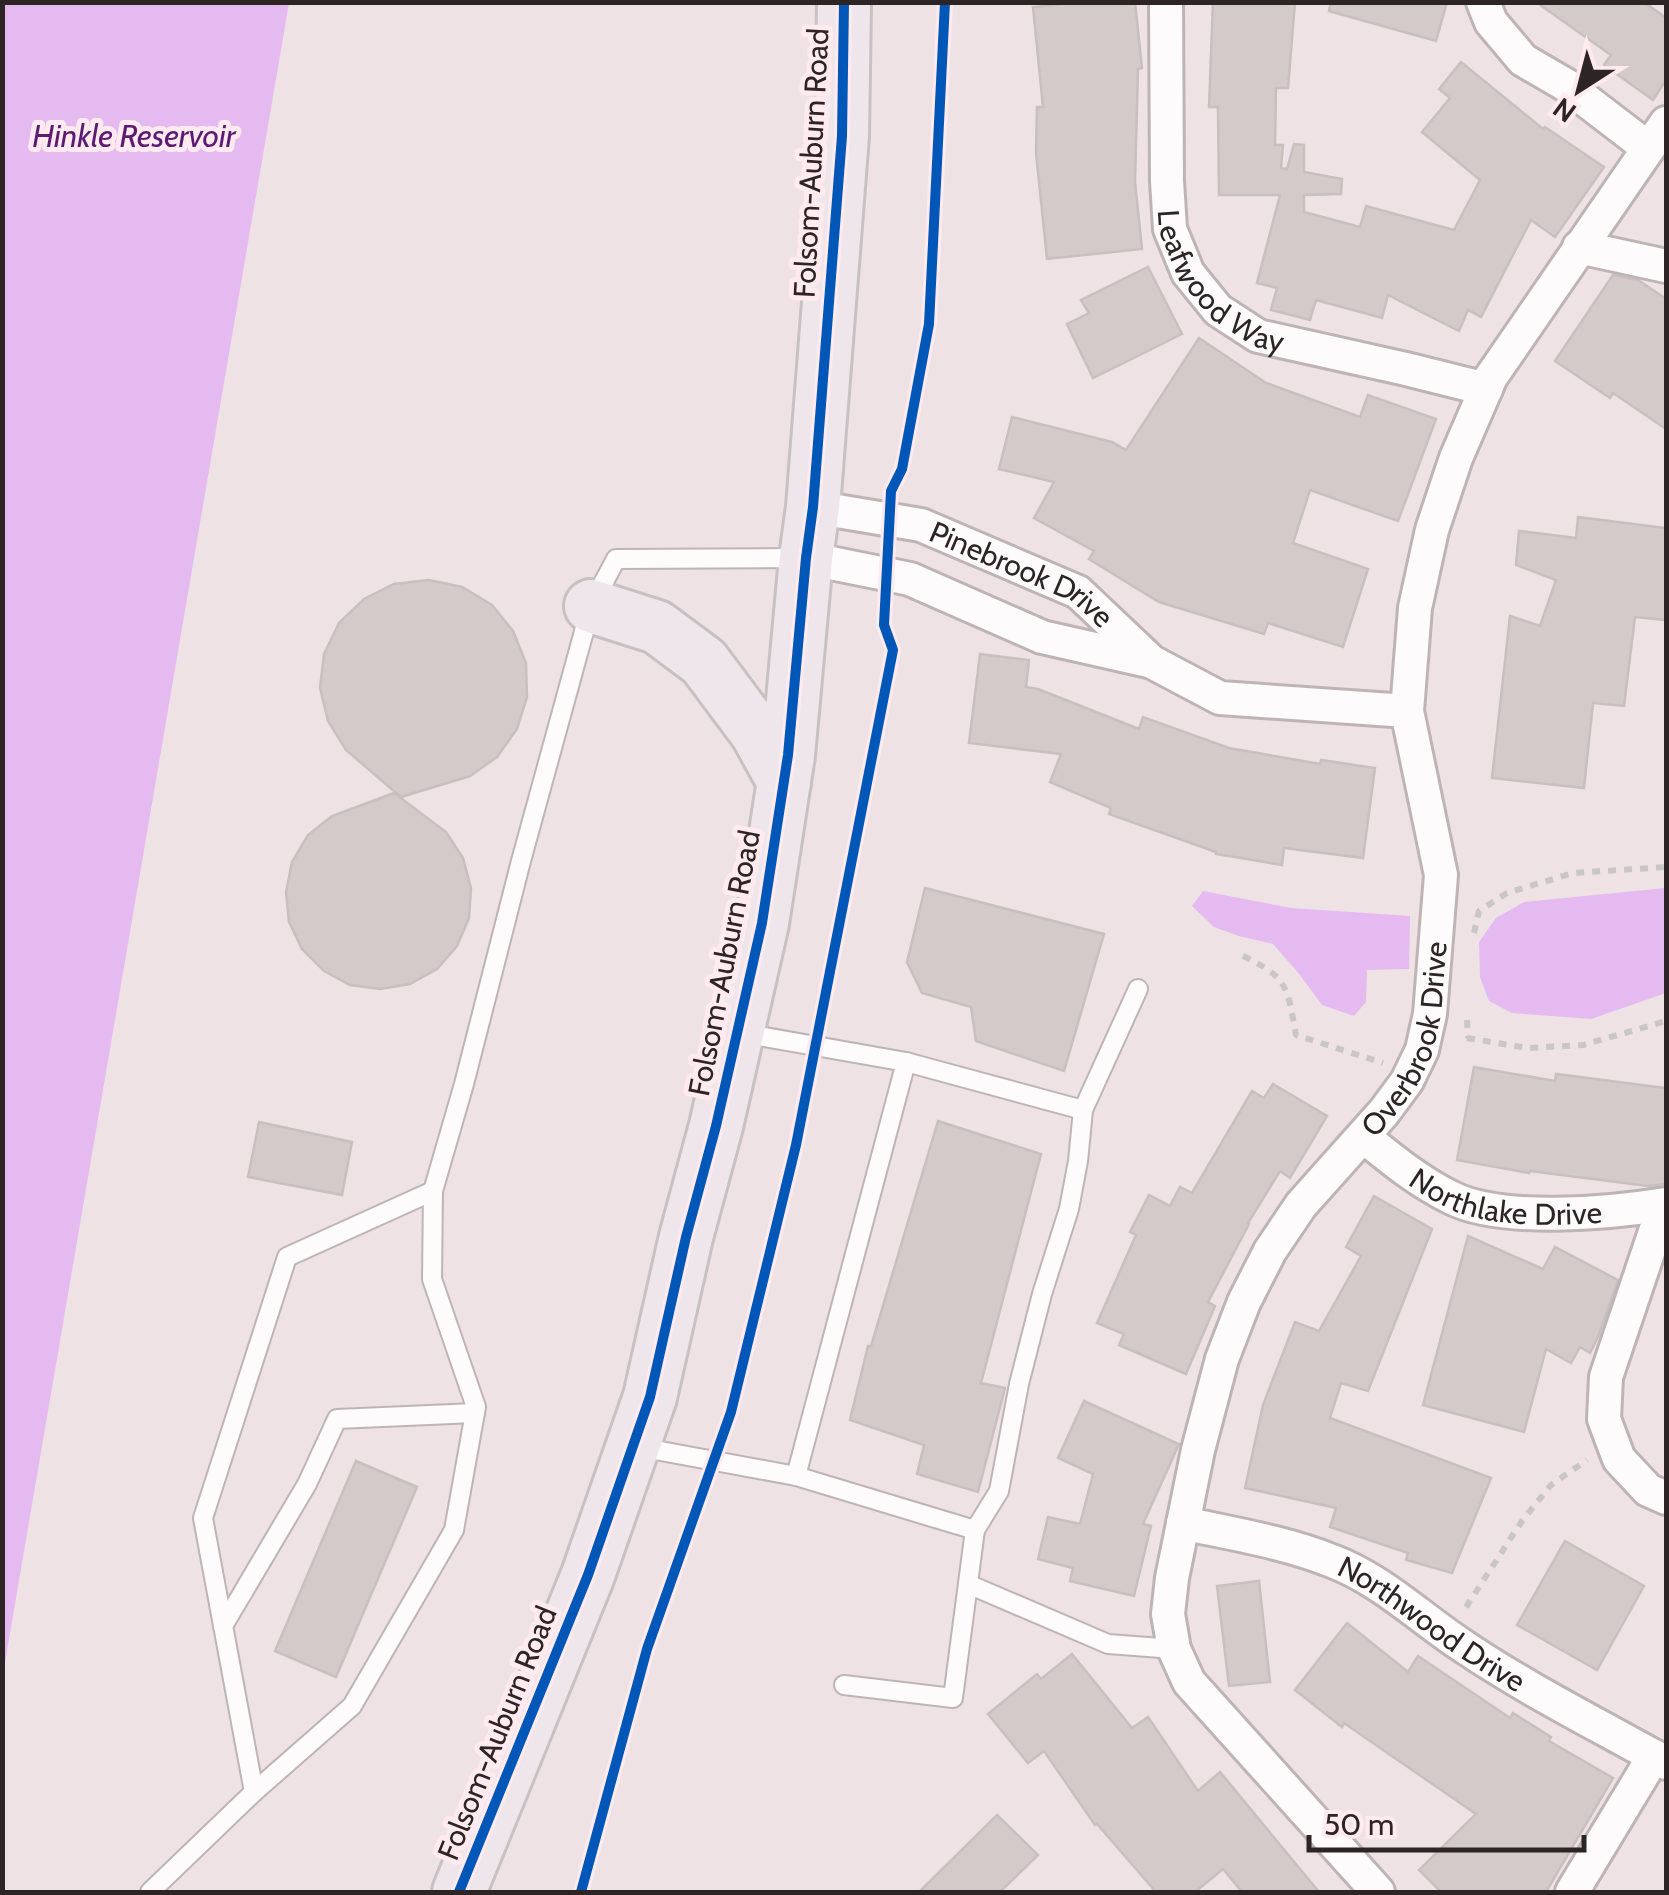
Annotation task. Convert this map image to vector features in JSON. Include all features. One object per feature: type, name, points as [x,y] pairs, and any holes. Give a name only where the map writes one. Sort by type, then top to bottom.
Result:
[{"type":"main road","name":"Folsom-Auburn Road","points":[[460,1892],[588,1575],[650,1397],[762,923],[784,782],[813,507],[842,136],[844,2]]},
{"type":"main road","points":[[592,606],[658,627],[704,662],[757,733],[784,782]]},
{"type":"street","name":"Leafwood Way","points":[[1166,2],[1170,229],[1188,273],[1218,310],[1258,336],[1486,390]]},
{"type":"street","points":[[1484,2],[1492,22],[1524,60],[1657,136]]},
{"type":"street","name":"Overbrook Drive","points":[[1378,1892],[1189,1682],[1174,1650],[1168,1614],[1172,1578],[1198,1450],[1222,1359],[1244,1302],[1270,1251],[1301,1205],[1384,1112],[1422,1050],[1430,1014],[1441,875],[1407,711],[1416,608],[1432,530],[1456,458],[1491,377],[1657,136]]},
{"type":"street","points":[[1579,247],[1666,266]]},
{"type":"street","name":"Pinebrook Drive","points":[[813,507],[921,525],[1078,592],[1152,662]]},
{"type":"street","name":"Pinebrook Drive","points":[[806,558],[910,579],[1042,637],[1152,662],[1220,698],[1407,711]]},
{"type":"street","name":"Northlake Drive","points":[[1363,1136],[1406,1171],[1455,1200],[1499,1212],[1614,1210],[1665,1204]]},
{"type":"street","points":[[1665,1204],[1606,1377],[1604,1420],[1620,1459],[1648,1490],[1666,1498]]},
{"type":"street","name":"Northwood Drive","points":[[1183,1523],[1278,1544],[1332,1560],[1370,1578],[1448,1636],[1660,1759]]},
{"type":"street","points":[[1572,1892],[1660,1759]]},
{"type":"lane","points":[[150,1892],[254,1792],[352,1706],[454,1530],[476,1408],[432,1279],[433,1191],[592,606],[616,559],[806,558]]},
{"type":"lane","points":[[844,1685],[952,1698],[975,1530],[999,1491],[1019,1384],[1069,1209],[1083,1110],[1138,990]]},
{"type":"lane","points":[[738,1032],[906,1062],[1083,1110]]},
{"type":"lane","points":[[796,1476],[906,1062]]},
{"type":"lane","points":[[254,1792],[203,1518],[287,1256],[433,1191]]},
{"type":"lane","points":[[222,1626],[307,1484],[337,1420],[475,1413]]},
{"type":"lane","points":[[634,1446],[796,1476],[975,1530]]},
{"type":"lane","points":[[968,1584],[1108,1644],[1174,1650]]},
{"type":"path","points":[[1472,942],[1478,911],[1507,893],[1573,873],[1666,867]]},
{"type":"path","points":[[1244,956],[1272,970],[1288,994],[1296,1035],[1411,1073]]},
{"type":"path","points":[[1466,1005],[1468,1038]]},
{"type":"path","points":[[1426,1031],[1528,1048],[1583,1045],[1666,1022]]},
{"type":"path","points":[[1448,1636],[1522,1521],[1550,1485],[1615,1446]]},
{"type":"water","name":"Hinkle Reservoir","points":[[2,3],[289,3],[3,1674]]},
{"type":"water","points":[[1666,888],[1666,993],[1591,1019],[1512,1013],[1489,1001],[1480,977],[1479,942],[1496,918],[1524,902]]},
{"type":"water","points":[[1203,891],[1291,908],[1410,916],[1409,969],[1367,970],[1366,1002],[1354,1016],[1322,1005],[1273,944],[1214,927],[1192,906]]},
{"type":"building","points":[[1135,2],[1142,68],[1138,69],[1135,182],[1142,249],[1047,259],[1036,153],[1037,107],[1043,107],[1033,7]]},
{"type":"building","points":[[1213,2],[1295,2],[1288,88],[1276,88],[1275,145],[1283,145],[1281,168],[1287,169],[1294,144],[1304,145],[1304,172],[1342,179],[1341,194],[1304,195],[1304,212],[1360,227],[1366,206],[1454,230],[1480,180],[1422,132],[1450,98],[1439,89],[1461,62],[1543,129],[1604,167],[1555,237],[1531,220],[1481,317],[1468,310],[1459,331],[1388,295],[1382,318],[1316,300],[1310,320],[1271,310],[1277,288],[1257,283],[1280,195],[1219,195],[1218,107],[1209,107]]},
{"type":"building","points":[[1331,2],[1447,2],[1436,41],[1329,11]]},
{"type":"building","points":[[1536,2],[1644,2],[1666,18],[1666,80],[1653,100],[1604,65],[1611,55]]},
{"type":"building","points":[[1148,267],[1182,334],[1093,378],[1067,324],[1089,313],[1081,300]]},
{"type":"building","points":[[1613,275],[1638,280],[1666,299],[1666,429],[1613,393],[1610,398],[1555,361]]},
{"type":"building","points":[[1199,338],[1266,383],[1360,417],[1368,395],[1436,419],[1398,521],[1310,490],[1293,543],[1368,569],[1343,647],[1268,623],[1264,634],[1159,602],[1089,559],[1094,551],[1034,518],[1054,482],[999,469],[1012,417],[1112,442],[1126,450]]},
{"type":"building","points":[[1578,517],[1666,528],[1666,620],[1635,617],[1624,706],[1593,703],[1584,788],[1492,778],[1510,616],[1540,626],[1556,580],[1516,565],[1519,531],[1576,538]]},
{"type":"building","points":[[429,580],[462,587],[492,605],[513,631],[526,663],[527,697],[517,729],[497,757],[470,776],[401,797],[346,750],[328,721],[320,688],[324,654],[339,623],[364,599],[394,584]]},
{"type":"building","points":[[980,654],[1029,660],[1026,687],[1139,729],[1143,717],[1229,748],[1320,764],[1321,760],[1375,768],[1363,858],[1284,848],[1282,865],[1216,854],[1109,814],[1111,808],[1050,782],[1061,754],[969,743]]},
{"type":"building","points":[[394,793],[446,832],[463,858],[471,888],[469,918],[457,946],[437,969],[410,984],[380,989],[350,985],[324,971],[302,949],[289,922],[286,892],[292,862],[308,835],[332,816]]},
{"type":"building","points":[[925,888],[1104,934],[1064,1071],[976,1041],[971,1007],[922,993],[907,962]]},
{"type":"building","points":[[1474,1067],[1555,1081],[1556,1074],[1666,1088],[1666,1184],[1648,1186],[1529,1173],[1457,1160]]},
{"type":"building","points":[[1273,1084],[1327,1116],[1290,1178],[1280,1171],[1248,1223],[1208,1302],[1215,1306],[1186,1374],[1119,1345],[1124,1334],[1097,1323],[1136,1235],[1130,1232],[1149,1195],[1170,1206],[1180,1187],[1192,1193],[1252,1091],[1264,1098]]},
{"type":"building","points":[[938,1121],[1041,1154],[981,1383],[1005,1388],[978,1492],[917,1474],[924,1445],[850,1420],[868,1346]]},
{"type":"building","points":[[259,1122],[352,1142],[342,1195],[248,1177]]},
{"type":"building","points":[[1374,1196],[1432,1229],[1368,1391],[1341,1383],[1330,1418],[1491,1478],[1452,1573],[1406,1560],[1408,1553],[1330,1527],[1336,1508],[1245,1488],[1263,1405],[1295,1322],[1319,1331],[1361,1256],[1346,1247]]},
{"type":"building","points":[[1468,1236],[1543,1269],[1555,1247],[1618,1280],[1590,1353],[1580,1347],[1571,1363],[1546,1349],[1524,1432],[1423,1405]]},
{"type":"building","points":[[1084,1401],[1179,1444],[1143,1524],[1151,1526],[1134,1596],[1070,1581],[1073,1568],[1038,1559],[1048,1517],[1080,1524],[1093,1474],[1058,1458]]},
{"type":"building","points":[[356,1461],[417,1487],[336,1677],[275,1651]]},
{"type":"building","points":[[1565,1541],[1644,1586],[1597,1670],[1517,1625]]},
{"type":"building","points":[[1259,1581],[1270,1682],[1229,1686],[1217,1586]]},
{"type":"building","points":[[1347,1623],[1408,1672],[1418,1656],[1510,1718],[1513,1713],[1551,1737],[1549,1741],[1613,1778],[1546,1892],[1441,1892],[1419,1870],[1476,1814],[1344,1723],[1342,1727],[1295,1690]]},
{"type":"building","points":[[1072,1654],[1132,1728],[1148,1717],[1198,1791],[1220,1772],[1319,1892],[1242,1892],[1223,1869],[1195,1892],[1156,1892],[1095,1825],[1044,1751],[1028,1763],[988,1714],[1037,1674],[1041,1679]]},
{"type":"building","points":[[997,1815],[1038,1855],[1000,1892],[919,1892]]},
{"type":"cycle path","points":[[459,1892],[588,1575],[650,1397],[762,923],[788,755],[813,507],[842,136],[844,2]]},
{"type":"cycle path","points":[[581,1892],[647,1649],[731,1412],[796,1145],[893,650],[884,625],[891,491],[902,469],[929,324],[945,2]]}]
